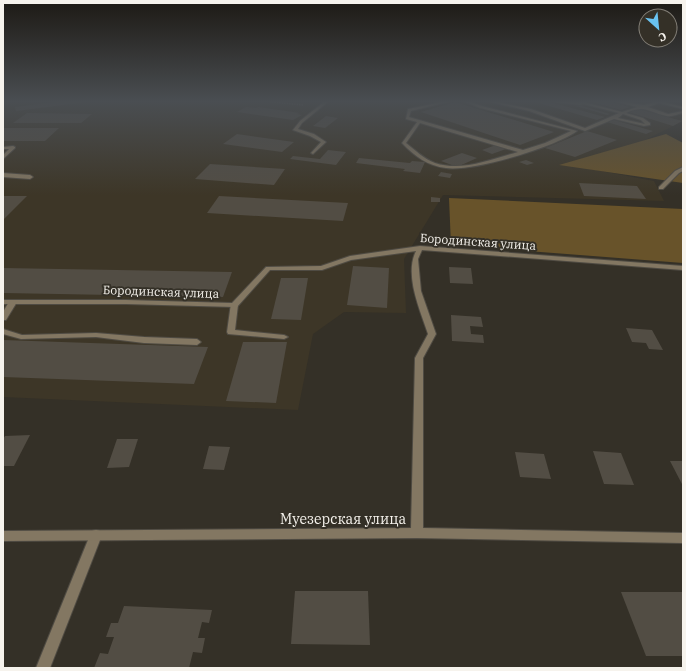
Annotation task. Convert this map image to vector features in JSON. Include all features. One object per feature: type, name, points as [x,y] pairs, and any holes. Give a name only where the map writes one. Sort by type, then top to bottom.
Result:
[{"type":"street","points":[[303,132],[312,135],[324,142],[313,153]]},
{"type":"street","points":[[412,132],[404,143],[415,155],[435,164],[450,168],[480,165],[547,144],[572,132]]},
{"type":"street","points":[[458,132],[523,152]]},
{"type":"street","points":[[3,148],[13,147],[3,158]]},
{"type":"street","points":[[661,188],[677,172],[683,169]]},
{"type":"street","points":[[3,175],[30,177]]},
{"type":"street","points":[[417,533],[419,358],[432,334],[417,291],[415,259],[420,248]]},
{"type":"street","name":"Бородинская улица","points":[[3,302],[126,302],[234,306],[268,268],[322,268],[350,258],[420,248],[683,268]]},
{"type":"street","points":[[3,318],[13,302]]},
{"type":"street","points":[[234,306],[231,332],[284,337]]},
{"type":"street","points":[[3,332],[21,337],[96,336],[197,342]]},
{"type":"street","name":"Муезерская улица","points":[[3,536],[417,533],[683,538]]},
{"type":"street","points":[[43,668],[96,535]]},
{"type":"shaded area","points":[[3,132],[660,132],[639,143],[575,166],[654,181],[664,201],[443,195],[404,259],[406,313],[344,312],[313,334],[298,410],[3,397]]},
{"type":"shaded area","points":[[666,134],[683,143],[683,183],[559,165]]},
{"type":"shaded area","points":[[449,198],[683,209],[683,263],[451,245]]},
{"type":"building","points":[[3,132],[54,132],[45,141],[3,141]]},
{"type":"building","points":[[482,132],[553,132],[520,145]]},
{"type":"building","points":[[584,132],[591,132],[617,140],[575,157],[545,148]]},
{"type":"building","points":[[237,134],[294,142],[282,152],[223,144]]},
{"type":"building","points":[[496,145],[506,149],[492,154],[482,150]]},
{"type":"building","points":[[328,150],[346,152],[336,165],[290,159],[293,156],[320,159]]},
{"type":"building","points":[[462,153],[477,158],[457,167],[441,161]]},
{"type":"building","points":[[359,158],[410,163],[412,161],[425,162],[420,173],[403,171],[405,169],[356,163]]},
{"type":"building","points":[[526,160],[534,163],[527,165],[519,162]]},
{"type":"building","points":[[210,164],[285,169],[274,185],[195,179]]},
{"type":"building","points":[[441,172],[452,174],[450,178],[438,176]]},
{"type":"building","points":[[579,183],[637,186],[646,199],[584,196]]},
{"type":"building","points":[[3,196],[27,196],[3,220]]},
{"type":"building","points":[[219,196],[348,203],[343,221],[207,213]]},
{"type":"building","points":[[431,197],[440,198],[440,202],[431,202]]},
{"type":"building","points":[[353,266],[389,268],[387,308],[347,305]]},
{"type":"building","points":[[449,267],[471,268],[473,284],[450,283]]},
{"type":"building","points":[[3,268],[232,272],[223,297],[3,293]]},
{"type":"building","points":[[281,278],[308,278],[301,320],[271,319]]},
{"type":"building","points":[[451,315],[481,317],[483,327],[470,326],[471,334],[483,335],[484,343],[452,341]]},
{"type":"building","points":[[626,328],[652,330],[663,350],[649,349],[646,343],[632,342]]},
{"type":"building","points":[[3,340],[208,347],[194,384],[3,377]]},
{"type":"building","points":[[243,342],[287,342],[276,403],[226,401]]},
{"type":"building","points":[[30,435],[14,466],[3,466],[3,439],[5,436]]},
{"type":"building","points":[[117,439],[138,439],[129,467],[107,468]]},
{"type":"building","points":[[209,446],[230,447],[224,470],[203,469]]},
{"type":"building","points":[[593,451],[621,453],[634,485],[604,484]]},
{"type":"building","points":[[515,452],[544,454],[551,479],[520,477]]},
{"type":"building","points":[[670,461],[683,461],[683,486]]},
{"type":"building","points":[[295,591],[368,591],[370,645],[291,644]]},
{"type":"building","points":[[621,592],[683,592],[683,656],[646,656]]},
{"type":"building","points":[[124,606],[212,610],[209,623],[202,622],[198,638],[205,638],[202,653],[193,652],[189,668],[94,668],[100,653],[108,654],[114,637],[106,637],[111,623],[118,623]]}]
